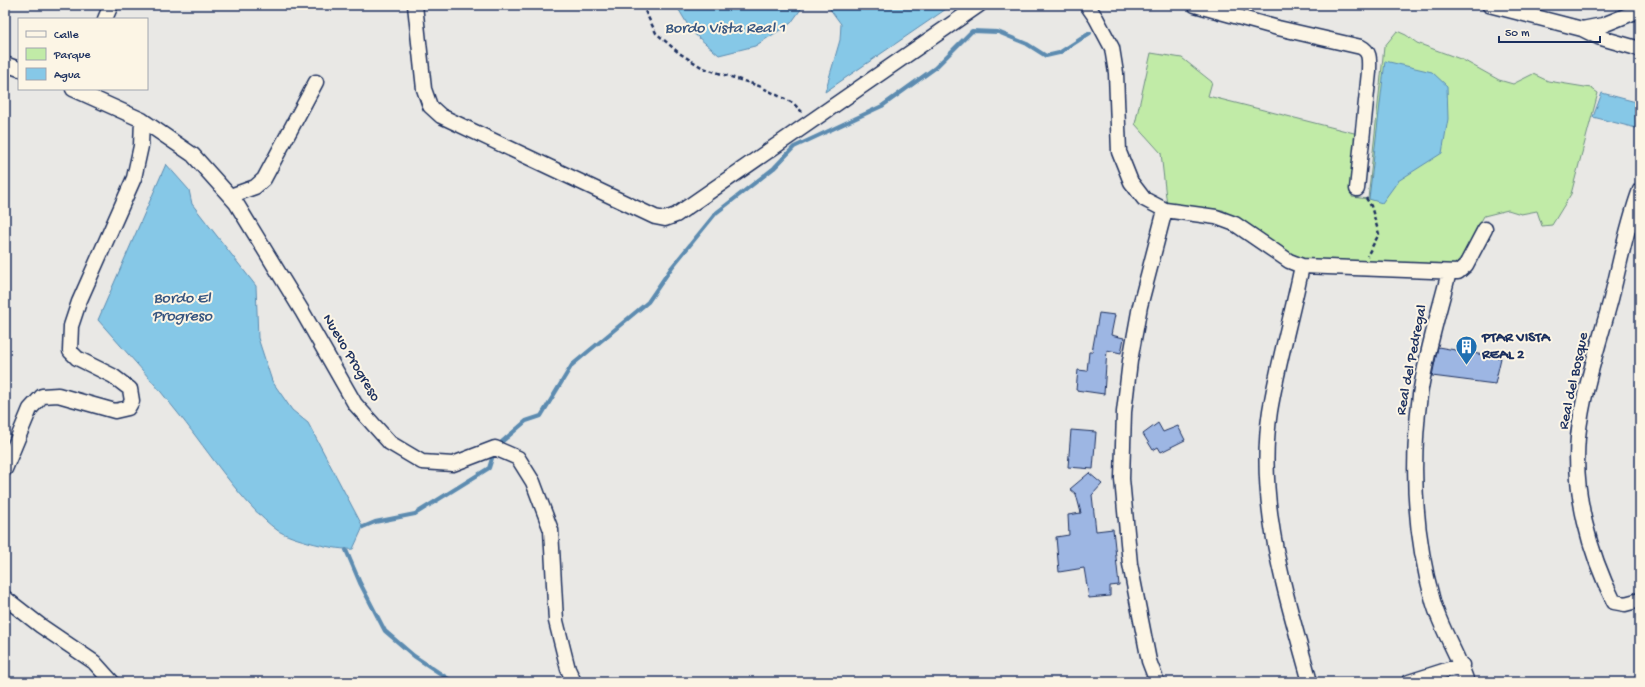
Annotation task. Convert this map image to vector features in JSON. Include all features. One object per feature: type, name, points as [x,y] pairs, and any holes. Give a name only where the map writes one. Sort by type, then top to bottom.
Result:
[{"type":"street","points":[[105,18],[111,5]]},
{"type":"street","points":[[415,5],[424,89],[430,106],[441,116],[655,217],[666,219],[683,210],[979,5]]},
{"type":"street","points":[[1087,5],[1096,18],[1112,48],[1116,73],[1119,152],[1131,182],[1144,199],[1165,210],[1216,217],[1235,224],[1289,261],[1302,266],[1458,272],[1466,265],[1485,229]]},
{"type":"street","points":[[1195,5],[1212,7],[1278,28],[1361,47],[1367,50],[1369,55],[1369,72],[1357,189]]},
{"type":"street","points":[[1489,5],[1582,29],[1598,37],[1640,49]]},
{"type":"street","points":[[1582,29],[1603,25],[1640,10]]},
{"type":"street","points":[[5,64],[18,69]]},
{"type":"street","points":[[230,196],[255,187],[264,179],[316,82]]},
{"type":"street","name":"Nuevo Progreso","points":[[75,90],[142,120],[193,155],[230,196],[236,203],[302,311],[355,404],[390,443],[422,462],[453,464],[495,448],[518,458],[533,482],[550,530],[556,621],[568,669],[574,682]]},
{"type":"street","points":[[5,469],[30,409],[42,396],[58,395],[115,411],[128,408],[132,401],[130,389],[113,376],[77,358],[70,351],[70,326],[79,302],[134,178],[141,146],[142,120]]},
{"type":"street","name":"Real del Bosque","points":[[1640,190],[1586,393],[1578,436],[1577,459],[1581,502],[1589,537],[1614,602],[1624,604],[1640,600]]},
{"type":"street","points":[[1157,682],[1149,661],[1130,564],[1122,479],[1124,412],[1130,361],[1140,306],[1165,210]]},
{"type":"street","points":[[1302,266],[1270,412],[1267,460],[1271,528],[1283,587],[1310,682]]},
{"type":"street","name":"Real del Pedregal","points":[[1449,272],[1429,349],[1420,394],[1414,460],[1416,515],[1424,562],[1434,602],[1450,643],[1462,665],[1467,682]]},
{"type":"street","points":[[5,598],[41,626],[94,662],[112,682]]},
{"type":"street","points":[[1450,643],[1450,676]]},
{"type":"street","points":[[1409,682],[1450,676],[1462,665]]},
{"type":"path","points":[[642,5],[656,33],[679,53],[703,68],[759,86],[793,103],[802,111]]},
{"type":"path","points":[[1357,189],[1364,194],[1371,206],[1379,234],[1367,254],[1367,268]]},
{"type":"green space","points":[[1397,31],[1406,35],[1417,43],[1463,60],[1499,80],[1513,84],[1533,74],[1548,81],[1591,88],[1598,93],[1571,194],[1552,225],[1542,226],[1537,211],[1521,214],[1508,210],[1484,216],[1462,256],[1453,267],[1304,270],[1267,240],[1223,210],[1167,206],[1161,153],[1135,124],[1151,53],[1182,58],[1212,82],[1208,96],[1358,134],[1352,197],[1368,199],[1384,47]]},
{"type":"water","name":"Bordo Vista Real 1","points":[[676,5],[804,5],[791,23],[755,46],[719,55],[692,32]]},
{"type":"water","points":[[827,5],[952,5],[825,92],[840,40],[841,24]]},
{"type":"water","points":[[1385,61],[1432,72],[1447,86],[1448,119],[1442,153],[1398,181],[1382,203],[1369,199]]},
{"type":"water","points":[[1602,93],[1640,103],[1640,129],[1593,117]]},
{"type":"water","name":"Bordo El Progreso","points":[[166,164],[189,190],[192,204],[256,286],[258,338],[272,381],[292,410],[308,423],[363,527],[353,549],[326,546],[292,537],[277,530],[264,519],[251,507],[161,392],[98,320]]},
{"type":"building","points":[[1099,313],[1115,315],[1111,335],[1124,338],[1121,353],[1107,350],[1104,394],[1076,390],[1078,370],[1087,371],[1089,352],[1092,352]]},
{"type":"building","name":"PTAR VISTA REAL 2","points":[[1438,347],[1501,358],[1495,384],[1432,376]]},
{"type":"building","points":[[1158,423],[1163,432],[1178,426],[1185,440],[1161,452],[1158,447],[1153,450],[1143,434]]},
{"type":"building","points":[[1071,430],[1096,432],[1093,469],[1068,467]]},
{"type":"building","points":[[1089,473],[1102,484],[1092,495],[1096,531],[1113,529],[1119,585],[1110,586],[1110,596],[1089,598],[1084,568],[1059,572],[1056,537],[1069,535],[1068,515],[1081,513],[1076,494],[1070,489]]},
{"type":"waterway","points":[[497,446],[526,421],[541,416],[572,365],[648,302],[672,267],[716,213],[774,168],[794,147],[882,106],[935,68],[972,31],[998,32],[1027,44],[1046,56],[1059,53],[1090,33]]},
{"type":"waterway","points":[[363,527],[375,522],[415,514],[489,468],[494,452]]},
{"type":"waterway","points":[[346,550],[360,583],[385,631],[414,656],[453,682]]},
{"type":"place","name":"PTAR VISTA REAL 2","points":[[1466,366]]}]
